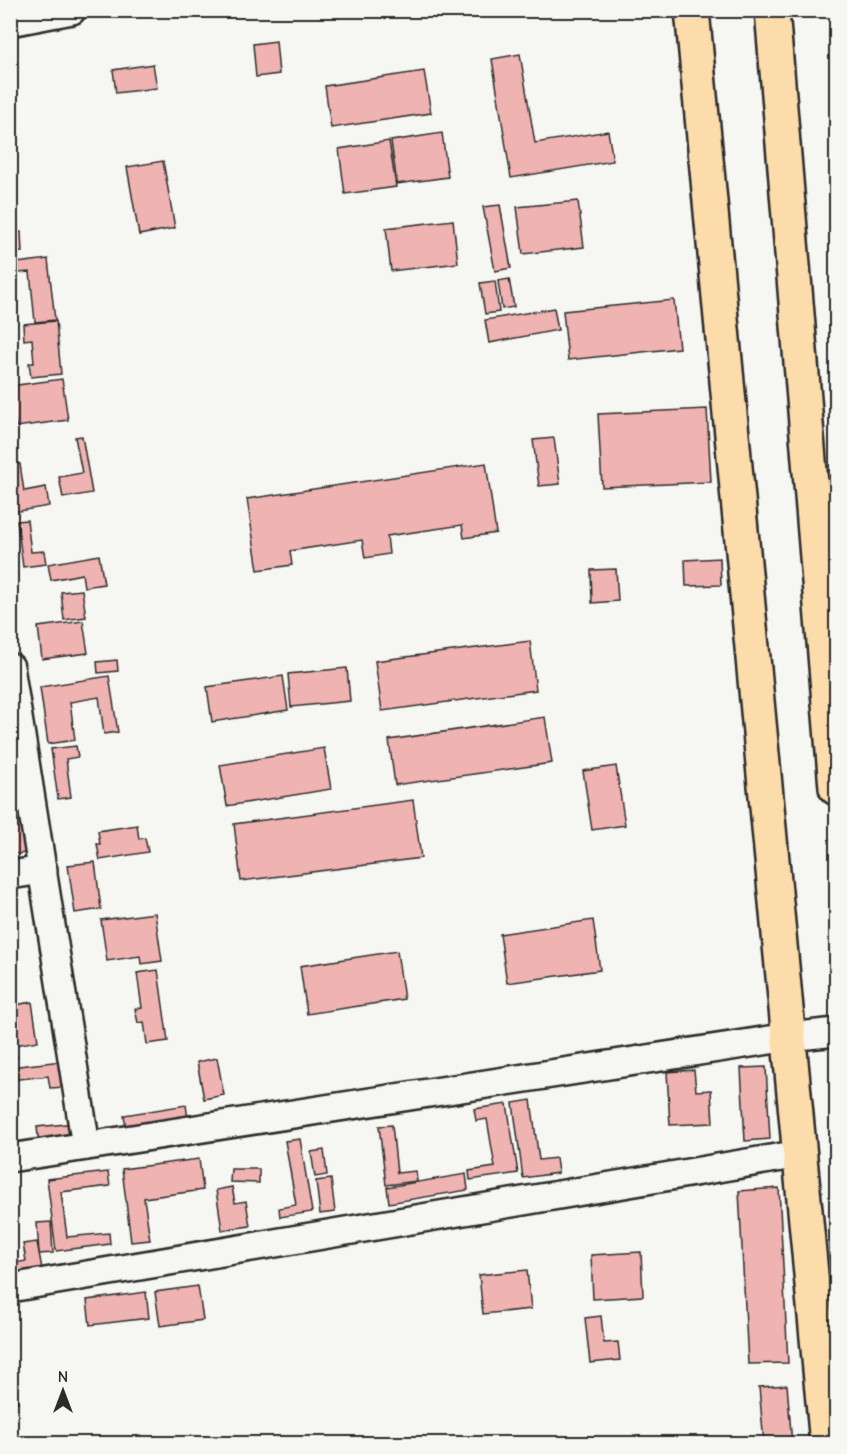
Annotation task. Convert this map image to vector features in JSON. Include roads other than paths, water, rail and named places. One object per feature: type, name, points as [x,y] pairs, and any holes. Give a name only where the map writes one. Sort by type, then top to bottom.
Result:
[{"type":"main road","points":[[692,10],[827,1443]]},
{"type":"main road","points":[[772,10],[837,788]]},
{"type":"street","points":[[10,22],[72,10]]},
{"type":"street","points":[[10,667],[86,1146]]},
{"type":"street","points":[[10,875],[43,870]]},
{"type":"street","points":[[10,1158],[789,1037],[837,1032]]},
{"type":"street","points":[[10,1288],[800,1154]]}]
